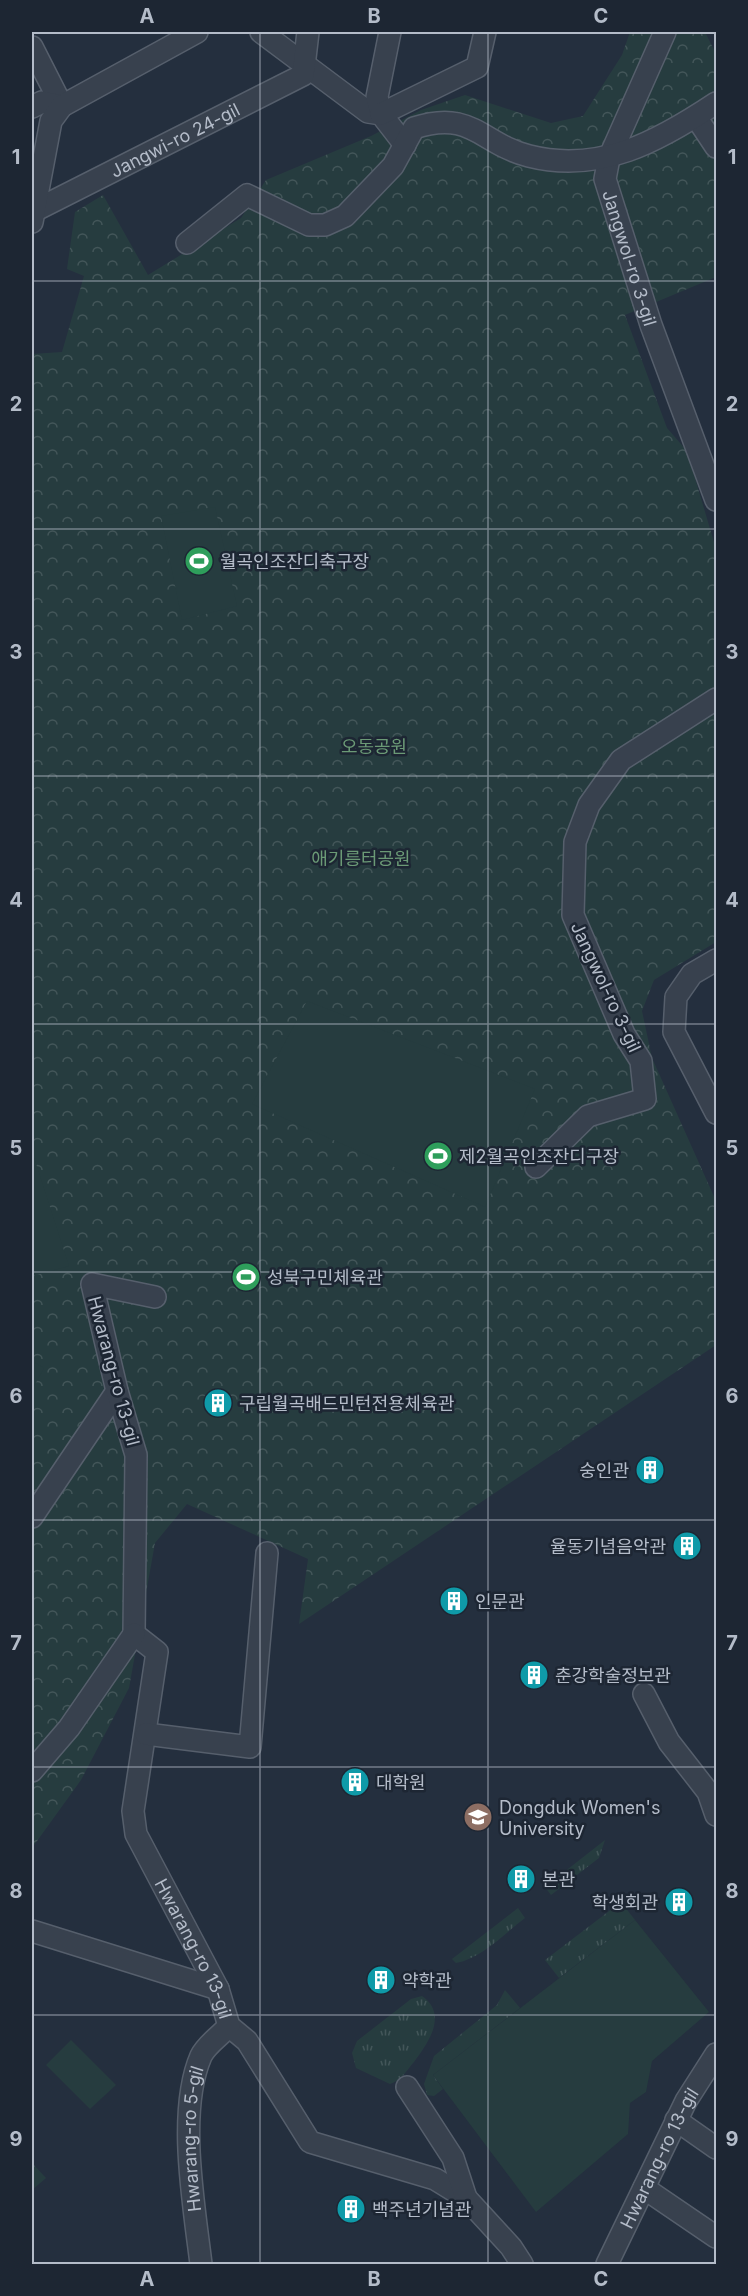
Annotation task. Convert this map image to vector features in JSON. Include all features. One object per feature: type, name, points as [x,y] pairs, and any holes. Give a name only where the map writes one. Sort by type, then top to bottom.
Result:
[{"type":"street","points":[[33,217],[51,121],[62,106],[197,32]]},
{"type":"street","points":[[261,32],[303,61],[368,112],[381,114],[477,67],[485,32]]},
{"type":"street","points":[[303,61],[308,32]]},
{"type":"street","points":[[390,32],[377,97],[381,114],[405,145]]},
{"type":"street","points":[[609,158],[665,32]]},
{"type":"street","points":[[32,47],[62,106]]},
{"type":"street","name":"Jangwi-ro 24-gil","points":[[33,217],[303,75],[303,61]]},
{"type":"street","points":[[32,107],[42,102],[62,106]]},
{"type":"street","points":[[187,243],[247,195],[309,225],[325,225],[345,216],[393,166],[414,128],[428,123],[461,122],[528,156],[575,163],[609,158],[674,131],[717,103]]},
{"type":"street","points":[[696,117],[717,147]]},
{"type":"street","name":"Jangwol-ro 3-gil","points":[[609,158],[605,179],[651,325],[717,500]]},
{"type":"street","name":"Jangwol-ro 3-gil","points":[[536,1167],[588,1116],[645,1099],[641,1062],[624,1034],[573,915],[576,842],[589,805],[621,760],[717,699]]},
{"type":"street","points":[[717,960],[692,974],[676,997],[674,1032],[717,1113]]},
{"type":"street","name":"Hwarang-ro 13-gil","points":[[155,1297],[92,1284],[117,1391],[136,1455],[134,1634],[157,1652],[133,1810],[136,1834],[218,1989],[229,2026],[247,2041],[310,2142],[435,2179],[466,2198],[511,2247],[522,2265]]},
{"type":"street","points":[[32,1517],[117,1391]]},
{"type":"street","points":[[146,1734],[250,1747],[267,1553]]},
{"type":"street","points":[[32,1772],[69,1728],[134,1634]]},
{"type":"street","points":[[644,1694],[669,1742],[712,1788],[717,1815]]},
{"type":"street","points":[[32,1931],[218,1989]]},
{"type":"street","name":"Hwarang-ro 5-gil","points":[[201,2265],[188,2101],[202,2054],[229,2026]]},
{"type":"street","name":"Hwarang-ro 13-gil","points":[[607,2265],[676,2120],[717,2054]]},
{"type":"street","points":[[406,2087],[453,2158],[466,2198]]},
{"type":"street","points":[[676,2120],[717,2148]]},
{"type":"street","points":[[435,2179],[453,2158]]},
{"type":"street","points":[[644,2188],[717,2237]]},
{"type":"green space","name":"오동공원","points":[[630,32],[705,32],[716,54],[716,277],[625,315],[667,428],[687,451],[716,549],[716,942],[654,980],[642,1011],[652,1058],[716,1201],[716,1345],[299,1624],[308,1559],[187,1504],[155,1543],[129,1688],[81,1780],[32,1848],[32,354],[62,352],[84,276],[67,269],[75,212],[103,195],[148,275],[241,218],[266,180],[371,136],[421,110],[465,95],[551,123],[583,116],[622,55]]},
{"type":"green space","name":"월곡인조잔디축구장","points":[[215,507],[237,606],[182,620],[161,516]]},
{"type":"green space","name":"제2월곡인조잔디구장","points":[[307,1001],[535,1089],[485,1207],[252,1104]]},
{"type":"green space","points":[[32,1151],[69,1266],[32,1276]]},
{"type":"green space","points":[[32,1361],[44,1368],[32,1390]]},
{"type":"green space","points":[[605,1840],[599,1858],[551,1895],[545,1887]]},
{"type":"green space","points":[[621,1902],[635,1920],[559,1978],[545,1960]]},
{"type":"green space","points":[[518,1908],[525,1918],[493,1944],[466,1960],[456,1963],[452,1959]]},
{"type":"green space","points":[[635,1920],[709,2012],[652,2061],[646,2092],[630,2103],[628,2134],[536,2212],[433,2075]]},
{"type":"green space","points":[[505,1990],[520,2008],[433,2075],[443,2089],[434,2096],[427,2095],[424,2084],[434,2056],[497,2005]]},
{"type":"green space","points":[[422,1996],[430,2003],[435,2020],[425,2046],[404,2075],[390,2084],[356,2068],[352,2053],[357,2041],[411,1999]]},
{"type":"green space","points":[[71,2040],[116,2085],[90,2109],[46,2065]]},
{"type":"green space","points":[[32,2163],[46,2178],[32,2190]]},
{"type":"place","name":"월곡인조잔디축구장","points":[[199,561]]},
{"type":"place","name":"제2월곡인조잔디구장","points":[[438,1156]]},
{"type":"place","name":"성북구민체육관","points":[[246,1277]]},
{"type":"place","name":"구립월곡배드민턴전용체육관","points":[[218,1403]]},
{"type":"place","name":"숭인관","points":[[650,1470]]},
{"type":"place","name":"율동기념음악관","points":[[687,1546]]},
{"type":"place","name":"인문관","points":[[454,1601]]},
{"type":"place","name":"춘강학술정보관","points":[[534,1675]]},
{"type":"place","name":"대학원","points":[[355,1782]]},
{"type":"place","name":"Dongduk Women's University","points":[[478,1817]]},
{"type":"place","name":"본관","points":[[521,1879]]},
{"type":"place","name":"학생회관","points":[[679,1902]]},
{"type":"place","name":"약학관","points":[[381,1980]]},
{"type":"place","name":"백주년기념관","points":[[351,2209]]},
{"type":"park label","name":"애기릉터공원","points":[[361,858]]}]
